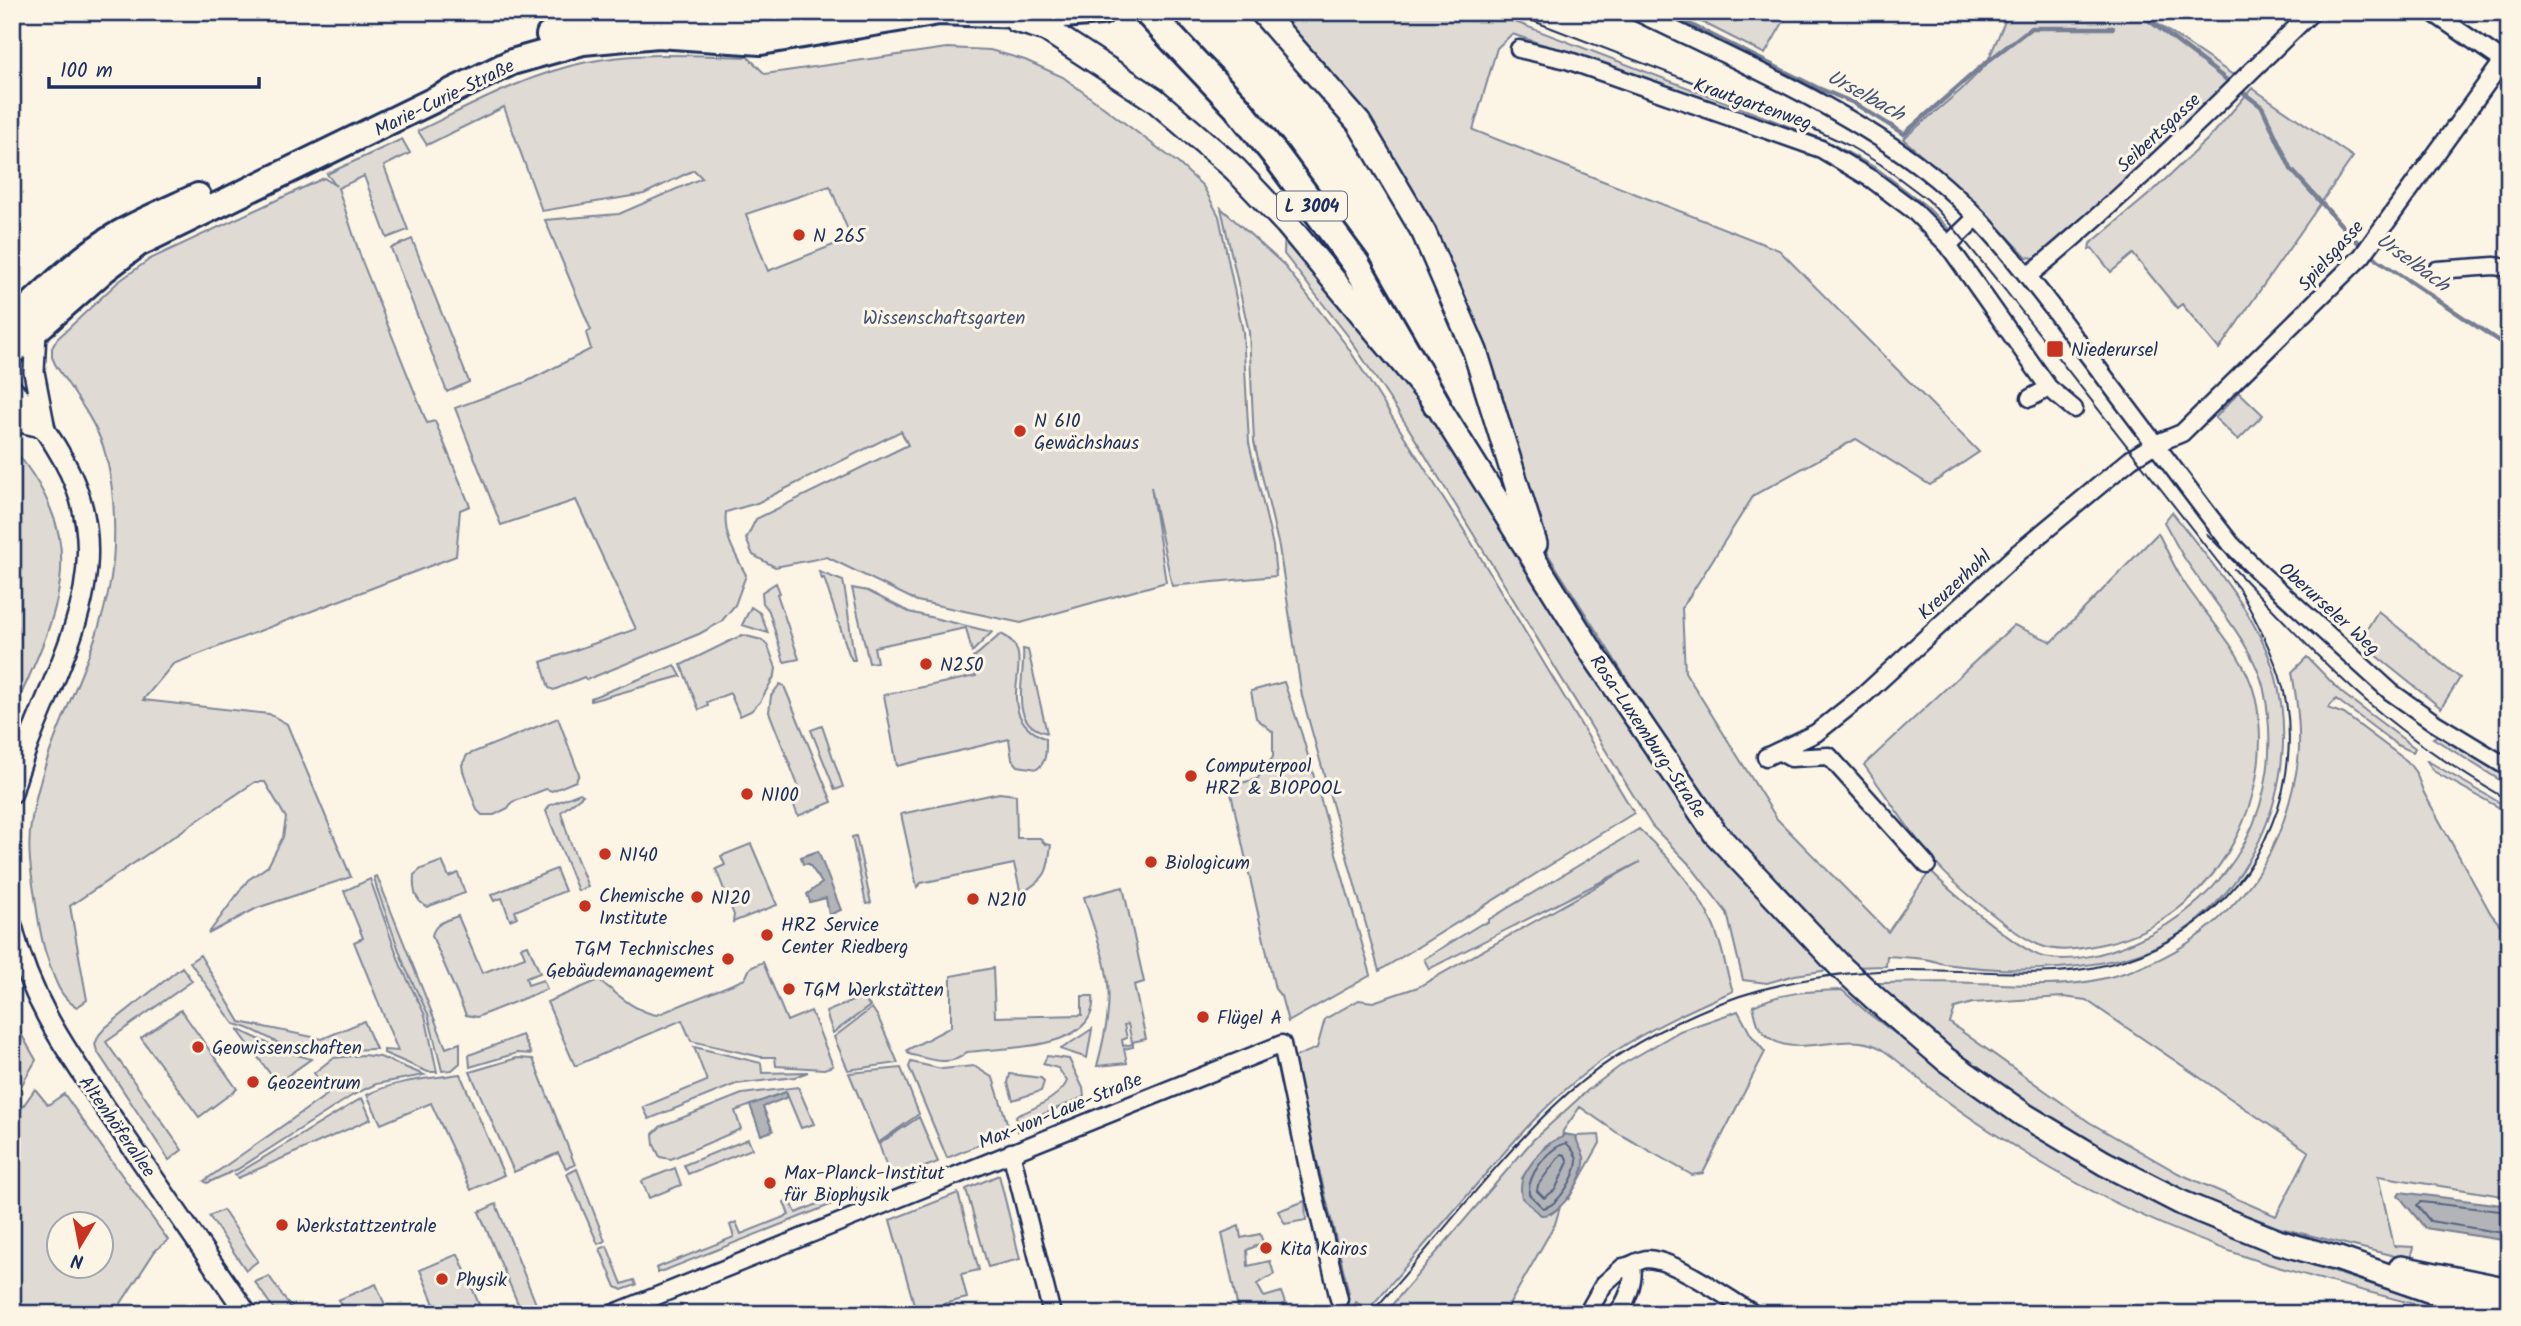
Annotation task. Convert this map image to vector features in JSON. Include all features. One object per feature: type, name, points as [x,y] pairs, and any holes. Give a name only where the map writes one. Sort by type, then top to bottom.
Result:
[{"type":"highway","name":"Rosa-Luxemburg-Straße","points":[[1155,20],[1243,116],[1356,264],[1436,403]]},
{"type":"main road","name":"Marie-Curie-Straße","points":[[12,352],[22,318],[78,262],[121,233],[494,52],[585,24],[617,19],[754,21],[846,12]]},
{"type":"main road","name":"Marie-Curie-Straße","points":[[22,318],[104,270],[138,244],[512,62],[583,42],[621,37],[658,35],[761,42],[939,12],[1050,16],[1102,12]]},
{"type":"main road","points":[[1262,12],[1359,123],[1424,233],[1475,351],[1545,574]]},
{"type":"main road","points":[[992,14],[1046,29],[1074,45],[1155,100],[1235,169],[1287,224],[1436,403]]},
{"type":"main road","name":"Rosa-Luxemburg-Straße","points":[[1436,403],[1593,654],[1715,832],[1842,968],[1945,1059],[2024,1115],[2104,1163],[2182,1203],[2278,1242],[2339,1259],[2463,1301],[2509,1312]]},
{"type":"main road","name":"Rosa-Luxemburg-Straße","points":[[2339,1259],[2401,1268],[2509,1290]]},
{"type":"street","name":"Krautgartenweg","points":[[1637,12],[1740,62],[1868,131],[1917,164],[2004,245],[2155,444]]},
{"type":"street","name":"Seibertsgasse","points":[[2028,276],[2070,242],[2225,99],[2312,12]]},
{"type":"street","points":[[2432,12],[2506,62]]},
{"type":"street","name":"Krautgartenweg","points":[[1519,49],[1567,60],[1821,149],[1873,180],[1913,210],[1948,245],[2049,388],[2074,409]]},
{"type":"street","name":"Spielsgasse","points":[[2155,444],[2182,433],[2362,256],[2506,62]]},
{"type":"street","points":[[1948,245],[1977,217]]},
{"type":"street","points":[[2437,270],[2494,266],[2509,268]]},
{"type":"street","points":[[22,318],[45,428]]},
{"type":"street","points":[[12,388],[45,428],[73,475],[78,489],[88,563],[84,593],[74,629],[33,731],[12,793]]},
{"type":"street","points":[[2030,398],[2049,388]]},
{"type":"street","points":[[12,420],[45,428]]},
{"type":"street","name":"Kreuzerhohl","points":[[1927,864],[1829,756],[1791,758],[1773,754],[1816,733],[1865,694],[2018,553],[2131,459],[2155,444]]},
{"type":"street","name":"Oberurseler Weg","points":[[2155,444],[2231,544],[2308,619],[2391,692],[2435,723],[2509,768]]},
{"type":"street","name":"Altenhöferallee","points":[[12,926],[31,985],[62,1046],[247,1314]]},
{"type":"street","name":"Max-von-Laue-Straße","points":[[612,1314],[649,1306],[1011,1152],[1282,1044],[1339,1299]]},
{"type":"street","points":[[1011,1152],[1052,1314]]},
{"type":"street","points":[[1587,1314],[1604,1284],[1623,1267],[1632,1266],[1643,1259],[1662,1261],[1754,1314]]},
{"type":"street","points":[[1616,1314],[1625,1301],[1634,1275],[1632,1266]]},
{"type":"green space","points":[[1268,12],[1489,12],[1825,140],[1878,169],[1925,205],[1949,229],[1943,231],[1823,145],[1697,97],[1512,34],[1497,48],[1473,130],[1779,250],[1979,452],[1930,485],[1856,439],[1754,495],[1682,608],[1685,672],[1777,819],[1888,932],[1930,871],[1985,920],[2033,953],[2055,959],[2089,956],[2131,943],[2168,924],[2199,901],[2225,873],[2245,842],[2259,807],[2268,770],[2269,731],[2264,690],[2241,639],[2185,559],[2164,522],[2172,512],[2218,570],[2258,633],[2276,678],[2283,722],[2281,766],[2271,810],[2254,851],[2230,888],[2199,919],[2162,944],[2119,959],[2055,968],[2010,969],[1966,967],[1919,958],[1887,956],[1886,966],[1851,967],[1722,826],[1677,765],[1654,722],[1537,537],[1430,227]]},
{"type":"green space","points":[[1682,12],[1789,12],[1765,54]]},
{"type":"green space","points":[[2009,12],[2140,12],[2233,75],[2136,172],[2036,258],[2027,257],[1965,192],[1903,139],[1986,65]]},
{"type":"green space","name":"Wissenschaftsgarten","points":[[947,48],[990,50],[1025,60],[1063,77],[1178,163],[1203,186],[1219,216],[1243,332],[1249,443],[1273,546],[1276,576],[1172,586],[1151,487],[1166,582],[1021,623],[917,601],[827,557],[775,567],[753,555],[746,539],[756,519],[908,445],[901,431],[757,503],[726,512],[728,537],[746,575],[735,605],[721,622],[699,634],[586,680],[584,677],[554,690],[549,688],[541,662],[636,629],[576,500],[501,525],[455,408],[526,382],[591,349],[586,333],[591,330],[545,220],[619,214],[702,178],[694,170],[644,194],[542,211],[504,107],[427,145],[418,131],[522,82],[587,62],[627,56],[748,57],[765,74]],"holes":[[[830,186],[851,238],[768,271],[746,214]]]},
{"type":"green space","points":[[2252,88],[2353,157],[2219,349],[2182,304],[2177,308],[2133,254],[2111,272],[2092,248],[2089,250],[2090,244],[2153,191],[2212,135]]},
{"type":"green space","points":[[402,139],[410,153],[384,166],[408,230],[387,238],[364,176],[338,188],[362,261],[427,423],[435,421],[470,506],[460,510],[456,556],[173,664],[143,700],[269,714],[287,724],[351,877],[257,908],[208,934],[248,880],[268,866],[283,837],[286,818],[265,782],[255,782],[70,906],[87,1000],[77,1007],[70,1003],[61,991],[44,947],[31,870],[30,833],[38,790],[48,757],[87,661],[107,596],[113,562],[114,519],[110,473],[103,446],[88,414],[55,364],[52,348],[57,339],[118,282],[150,259],[324,178],[336,186],[327,174]]},
{"type":"green space","points":[[1221,208],[1283,264],[1347,346],[1467,535],[1634,813],[1379,971],[1302,696],[1279,547],[1254,442],[1249,332]]},
{"type":"green space","points":[[1285,229],[1436,403],[1739,875],[1829,970],[1767,983],[1743,980],[1727,913],[1689,864],[1652,826],[1406,424],[1348,336],[1284,254]]},
{"type":"green space","points":[[412,239],[469,382],[447,392],[391,248]]},
{"type":"green space","points":[[2239,392],[2263,415],[2238,440],[2215,418]]},
{"type":"green space","points":[[12,446],[34,476],[51,510],[59,536],[61,562],[53,615],[12,715]]},
{"type":"green space","points":[[2158,533],[2185,584],[2235,652],[2255,696],[2260,735],[2257,775],[2247,813],[2230,849],[2207,881],[2178,909],[2145,930],[2107,943],[2073,949],[2047,948],[2014,930],[1950,879],[1864,765],[2014,625],[2052,642]]},
{"type":"green space","points":[[819,572],[843,581],[855,660],[852,660],[849,654],[824,578],[822,579]]},
{"type":"green space","points":[[776,583],[780,593],[777,594],[799,659],[784,662],[769,611],[763,603],[762,592]]},
{"type":"green space","points":[[852,588],[868,591],[909,612],[992,632],[972,652],[966,628],[874,647],[877,662],[869,663]]},
{"type":"green space","points":[[751,607],[760,613],[768,633],[742,625]]},
{"type":"green space","points":[[2378,611],[2460,678],[2441,708],[2359,642]]},
{"type":"green space","points":[[1001,634],[1013,643],[1018,655],[1016,699],[1019,714],[1028,727],[1046,739],[1043,763],[1037,769],[1018,766],[1012,759],[1009,739],[897,766],[884,695],[976,676],[973,658]]},
{"type":"green space","points":[[742,635],[762,640],[768,646],[776,668],[760,702],[751,711],[740,716],[730,693],[707,702],[708,706],[699,710],[681,665]]},
{"type":"green space","points":[[1023,649],[1028,650],[1047,733],[1034,728],[1026,720],[1022,710]]},
{"type":"green space","points":[[2307,657],[2342,693],[2415,748],[2413,752],[2397,745],[2336,699],[2328,708],[2344,714],[2407,761],[2416,773],[2424,793],[2491,914],[2509,936],[2509,1197],[2378,1176],[2394,1246],[2413,1247],[2411,1260],[2280,1228],[2173,1187],[2095,1147],[2029,1105],[1947,1044],[1875,983],[2078,983],[2127,972],[2160,959],[2190,942],[2241,896],[2261,868],[2277,837],[2291,796],[2298,760],[2298,718],[2292,672]],"holes":[[[2063,997],[2086,1000],[2309,1152],[2276,1216],[2178,1173],[2089,1122],[1950,1023],[1955,1008],[1973,1003]]]},
{"type":"green space","points":[[675,665],[681,676],[591,701],[591,698]]},
{"type":"green space","points":[[1284,682],[1302,735],[1371,975],[1288,1022],[1281,996],[1275,989],[1230,789],[1233,785],[1257,779],[1273,757],[1273,732],[1256,718],[1251,691]]},
{"type":"green space","points":[[780,684],[784,686],[832,802],[798,816],[793,803],[801,793],[769,712],[771,696]]},
{"type":"green space","points":[[558,718],[579,774],[576,781],[512,802],[508,808],[494,815],[482,815],[477,810],[463,771],[462,765],[467,755]]},
{"type":"green space","points":[[822,726],[843,787],[835,790],[811,730]]},
{"type":"green space","points":[[2438,735],[2509,779],[2509,786],[2433,738]]},
{"type":"green space","points":[[2426,760],[2509,808],[2509,813],[2435,772]]},
{"type":"green space","points":[[580,793],[583,795],[561,812],[588,887],[578,891],[546,811],[550,805]]},
{"type":"green space","points":[[999,793],[1016,795],[1017,838],[1040,838],[1045,844],[1051,845],[1047,870],[1041,879],[1021,894],[1014,864],[921,883],[917,887],[901,814]]},
{"type":"green space","points":[[1639,829],[1664,854],[1698,896],[1714,927],[1733,991],[1643,1034],[1571,1085],[1513,1143],[1368,1310],[1356,1302],[1353,1310],[1342,1299],[1349,1293],[1292,1058],[1317,1048],[1325,1019],[1359,1000],[1373,1002],[1418,987],[1640,862],[1429,969],[1424,959],[1481,924],[1488,923],[1488,920]]},
{"type":"green space","points":[[856,836],[871,903],[866,904],[852,837]]},
{"type":"green space","points":[[751,844],[777,905],[733,922],[734,915],[716,869],[725,865],[721,856]]},
{"type":"green space","points":[[442,861],[449,877],[458,873],[465,893],[427,907],[419,901],[415,893],[414,875],[421,869]]},
{"type":"green space","points":[[556,869],[565,891],[515,911],[517,917],[510,920],[502,898],[494,901],[491,895]]},
{"type":"green space","points":[[377,876],[446,1048],[460,1043],[460,1063],[452,1070],[442,1071],[428,1014],[405,967],[377,889],[374,877]]},
{"type":"green space","points":[[370,879],[401,966],[425,1015],[437,1072],[428,1072],[384,1053],[384,1050],[398,1051],[354,942],[363,938],[344,891]]},
{"type":"green space","points":[[1123,887],[1144,982],[1134,985],[1146,1039],[1132,1042],[1128,1024],[1124,1025],[1127,1038],[1122,1040],[1123,1046],[1133,1044],[1133,1047],[1124,1049],[1127,1063],[1097,1066],[1107,1019],[1108,982],[1084,897]]},
{"type":"green space","points":[[458,916],[482,973],[525,957],[521,947],[528,945],[540,973],[526,978],[528,985],[543,980],[547,989],[477,1017],[466,1015],[432,936],[438,925]]},
{"type":"green space","points":[[200,955],[240,1022],[322,1039],[364,1021],[376,1049],[319,1053],[300,1051],[234,1024],[190,962]]},
{"type":"green space","points":[[763,962],[787,1021],[811,1011],[833,1066],[824,1069],[776,1066],[775,1057],[761,1057],[691,1041],[682,1020],[575,1066],[547,1002],[599,980],[633,1006],[657,1015],[745,979],[750,968]]},
{"type":"green space","points":[[182,967],[192,981],[106,1042],[182,1150],[169,1160],[95,1044],[105,1028]]},
{"type":"green space","points":[[993,968],[995,1017],[1082,1015],[1082,996],[1093,996],[1091,1014],[1081,1027],[1066,1037],[1046,1043],[967,1052],[947,1061],[909,1054],[907,1050],[951,1027],[951,976]]},
{"type":"green space","points":[[1842,990],[1949,1074],[2179,1213],[2290,1258],[2464,1314],[2453,1314],[2300,1274],[2192,1237],[2108,1199],[2028,1155],[1951,1104],[1878,1047],[1864,1042],[1798,1046],[1783,1044],[1770,1038],[1758,1024],[1753,1006],[1764,1001],[1796,993]]},
{"type":"green space","points":[[862,997],[870,1006],[833,1033],[826,1012]]},
{"type":"green space","points":[[872,1008],[898,1063],[848,1070],[834,1037]]},
{"type":"green space","points":[[181,1010],[237,1089],[199,1117],[141,1038]]},
{"type":"green space","points":[[1738,1011],[1751,1035],[1765,1052],[1703,1173],[1692,1175],[1616,1132],[1580,1107],[1563,1131],[1562,1138],[1546,1145],[1522,1178],[1551,1214],[1560,1207],[1555,1224],[1504,1314],[1384,1314],[1533,1140],[1588,1090],[1623,1064],[1680,1031]]},
{"type":"green space","points":[[12,1018],[36,1060],[12,1102]]},
{"type":"green space","points":[[237,1029],[284,1051],[311,1059],[277,1083]]},
{"type":"green space","points":[[1092,1029],[1087,1058],[1060,1049],[1061,1049]]},
{"type":"green space","points":[[522,1035],[531,1054],[517,1053],[470,1067],[469,1055]]},
{"type":"green space","points":[[694,1047],[761,1063],[762,1073],[808,1072],[795,1077],[736,1084],[649,1119],[643,1107],[707,1081]]},
{"type":"green space","points":[[363,1055],[380,1057],[424,1075],[376,1084],[353,1095],[238,1169],[207,1183],[204,1181],[328,1094],[314,1073],[333,1058]]},
{"type":"green space","points":[[1047,1056],[1069,1059],[1083,1088],[1084,1097],[1034,1118],[1036,1123],[1018,1131],[1016,1116],[1052,1098],[1067,1081],[1058,1068],[1043,1064]]},
{"type":"green space","points":[[517,1058],[533,1059],[575,1165],[566,1168],[558,1153],[514,1172],[470,1072]]},
{"type":"green space","points":[[911,1062],[942,1069],[974,1066],[993,1078],[1010,1132],[947,1158],[909,1067]]},
{"type":"green space","points":[[901,1068],[919,1114],[878,1143],[849,1073]]},
{"type":"green space","points":[[460,1074],[504,1175],[471,1190],[431,1103],[381,1124],[367,1095],[401,1083]]},
{"type":"green space","points":[[1010,1074],[1041,1078],[1044,1082],[1041,1091],[1013,1100],[1008,1083]]},
{"type":"green space","points":[[798,1087],[814,1124],[801,1128],[786,1092],[735,1111],[741,1129],[671,1159],[660,1157],[654,1145],[653,1134],[661,1126],[742,1094]]},
{"type":"green space","points":[[35,1089],[48,1105],[64,1094],[168,1240],[155,1251],[114,1314],[12,1314],[12,1122]]},
{"type":"green space","points":[[362,1098],[371,1119],[238,1178],[235,1175]]},
{"type":"green space","points":[[919,1117],[938,1162],[891,1180],[879,1144]]},
{"type":"green space","points":[[1599,1135],[1600,1143],[1568,1200],[1584,1159],[1576,1136]]},
{"type":"green space","points":[[748,1139],[752,1149],[688,1174],[684,1165]]},
{"type":"green space","points":[[675,1168],[681,1185],[649,1198],[642,1181]]},
{"type":"green space","points":[[577,1169],[605,1241],[598,1244],[567,1174]]},
{"type":"green space","points":[[999,1175],[1020,1259],[988,1267],[966,1189]]},
{"type":"green space","points":[[856,1188],[858,1194],[658,1273],[656,1268],[734,1237],[730,1225],[736,1222],[741,1234],[789,1215],[784,1202],[790,1200],[796,1213]]},
{"type":"green space","points":[[958,1193],[979,1270],[961,1274],[967,1298],[916,1311],[890,1220]]},
{"type":"green space","points":[[1305,1201],[1306,1220],[1285,1224],[1278,1211]]},
{"type":"green space","points":[[496,1204],[536,1304],[521,1311],[479,1212]]},
{"type":"green space","points":[[223,1210],[258,1261],[246,1270],[209,1216]]},
{"type":"green space","points":[[1239,1226],[1241,1238],[1260,1234],[1263,1243],[1247,1250],[1248,1266],[1270,1261],[1274,1274],[1257,1284],[1264,1297],[1281,1292],[1285,1303],[1275,1314],[1239,1314],[1222,1233]]},
{"type":"green space","points":[[607,1246],[622,1284],[634,1280],[636,1285],[622,1290],[616,1287],[600,1249]]},
{"type":"green space","points":[[458,1254],[483,1314],[438,1314],[420,1270]]},
{"type":"green space","points":[[269,1276],[295,1314],[277,1314],[255,1282]]},
{"type":"green space","points":[[376,1284],[389,1314],[348,1314],[338,1300]]},
{"type":"water","points":[[818,851],[841,910],[829,915],[826,898],[810,902],[807,894],[822,883],[809,864],[803,864],[801,857]]},
{"type":"water","points":[[786,1092],[788,1097],[763,1107],[773,1131],[761,1135],[750,1105]]},
{"type":"water","points":[[1564,1134],[1576,1136],[1584,1157],[1584,1165],[1571,1194],[1557,1209],[1541,1215],[1522,1198],[1522,1181],[1538,1155]]},
{"type":"water","points":[[2400,1192],[2509,1206],[2509,1241],[2425,1228],[2398,1195]]},
{"type":"waterway","name":"Urselbach","points":[[1665,12],[1818,88],[1854,103],[1904,134],[1983,65],[2031,28],[2113,28]]},
{"type":"waterway","name":"Urselbach","points":[[2138,12],[2262,107],[2291,169],[2351,236],[2378,260],[2509,348]]},
{"type":"tram line","points":[[1370,1314],[1529,1131],[1569,1092],[1603,1065],[1640,1042],[1722,1002],[1770,987],[1820,977],[1895,970],[2056,972],[2091,968],[2157,947],[2212,910],[2236,885],[2271,826],[2287,770],[2289,731],[2284,692],[2271,652],[2239,589],[2005,290],[1928,200],[1880,164],[1809,127],[1510,12]]},
{"type":"tram line","points":[[2207,534],[2244,572]]},
{"type":"tram line","points":[[2234,569],[2325,663],[2384,716],[2445,761],[2509,801]]},
{"type":"place","name":"N 265","points":[[799,235]]},
{"type":"place","name":"Niederursel","points":[[2055,349]]},
{"type":"place","name":"N 610 Gewächshaus","points":[[1020,431]]},
{"type":"place","name":"N250","points":[[926,664]]},
{"type":"place","name":"Computerpool HRZ & BIOPOOL","points":[[1191,776]]},
{"type":"place","name":"N100","points":[[747,794]]},
{"type":"place","name":"N140","points":[[605,854]]},
{"type":"place","name":"Biologicum","points":[[1151,862]]},
{"type":"place","name":"N120","points":[[697,897]]},
{"type":"place","name":"N210","points":[[973,899]]},
{"type":"place","name":"Chemische Institute","points":[[585,906]]},
{"type":"place","name":"HRZ Service Center Riedberg","points":[[767,935]]},
{"type":"place","name":"TGM Technisches Gebäudemanagement","points":[[728,959]]},
{"type":"place","name":"TGM Werkstätten","points":[[789,989]]},
{"type":"place","name":"Flügel A","points":[[1203,1017]]},
{"type":"place","name":"Geowissenschaften","points":[[198,1047]]},
{"type":"place","name":"Geozentrum","points":[[253,1082]]},
{"type":"place","name":"Max-Planck-Institut für Biophysik","points":[[770,1183]]},
{"type":"place","name":"Werkstattzentrale","points":[[282,1225]]},
{"type":"place","name":"Kita Kairos","points":[[1266,1248]]},
{"type":"place","name":"Physik","points":[[442,1279]]}]
